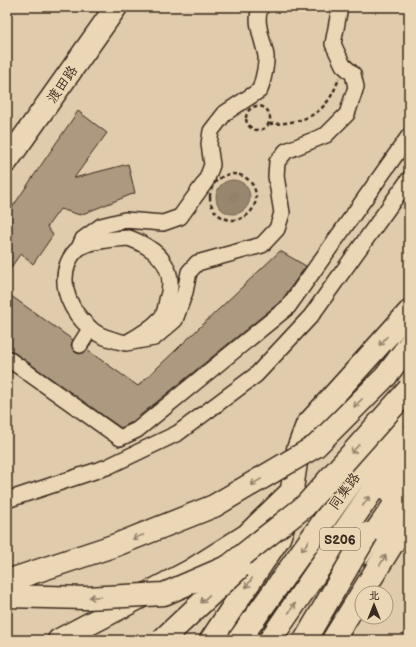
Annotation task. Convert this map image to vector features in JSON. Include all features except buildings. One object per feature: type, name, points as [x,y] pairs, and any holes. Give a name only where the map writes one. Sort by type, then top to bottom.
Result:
[{"type":"main road","name":"渡田路","points":[[11,148],[116,7]]},
{"type":"main road","points":[[211,640],[279,538],[289,509],[299,498],[298,449],[307,425],[409,312]]},
{"type":"main road","points":[[7,581],[116,546],[214,506],[316,446],[386,376],[409,346]]},
{"type":"main road","points":[[7,596],[86,598],[164,594],[229,566],[409,389]]},
{"type":"main road","name":"同集路","points":[[239,640],[409,401]]},
{"type":"main road","name":"同集路","points":[[270,640],[409,437]]},
{"type":"main road","points":[[305,640],[409,464]]},
{"type":"main road","points":[[299,640],[409,484]]},
{"type":"main road","points":[[59,640],[190,571],[247,535],[299,498]]},
{"type":"main road","points":[[162,640],[299,498]]},
{"type":"main road","points":[[367,585],[409,517]]},
{"type":"main road","points":[[333,640],[354,606]]},
{"type":"street","points":[[261,7],[259,10],[260,28],[266,57],[260,90],[225,113],[211,131],[209,144],[212,165],[206,181],[180,217],[163,223],[125,220],[101,226],[83,239],[79,248],[71,257],[65,273],[66,290],[72,308],[90,329],[106,338],[126,343],[154,338],[175,320],[185,292],[188,272],[197,263],[262,245],[277,230],[282,213],[276,176],[277,162],[286,151],[326,135],[347,114],[356,87],[353,74],[343,64],[333,44],[340,7]]},
{"type":"street","points":[[7,358],[120,438],[137,430],[288,307],[409,136]]},
{"type":"street","points":[[7,500],[107,467],[178,433],[256,375],[311,316],[409,178]]},
{"type":"street","points":[[79,248],[107,239],[129,238],[145,244],[169,268],[171,289],[162,316],[144,334],[126,343]]},
{"type":"street","points":[[80,344],[90,329]]},
{"type":"path","points":[[269,124],[270,116],[263,107],[252,107],[245,117],[247,125],[254,130],[262,129],[269,124],[288,124],[312,117],[328,104],[336,88],[343,64]]},
{"type":"path","points":[[225,175],[241,175],[248,179],[255,191],[256,198],[250,212],[238,219],[224,218],[218,214],[213,208],[210,200],[210,192],[213,185],[218,179],[225,175]]},
{"type":"shaded area","points":[[233,180],[245,185],[250,197],[245,209],[233,214],[221,209],[216,197],[221,185]]}]
